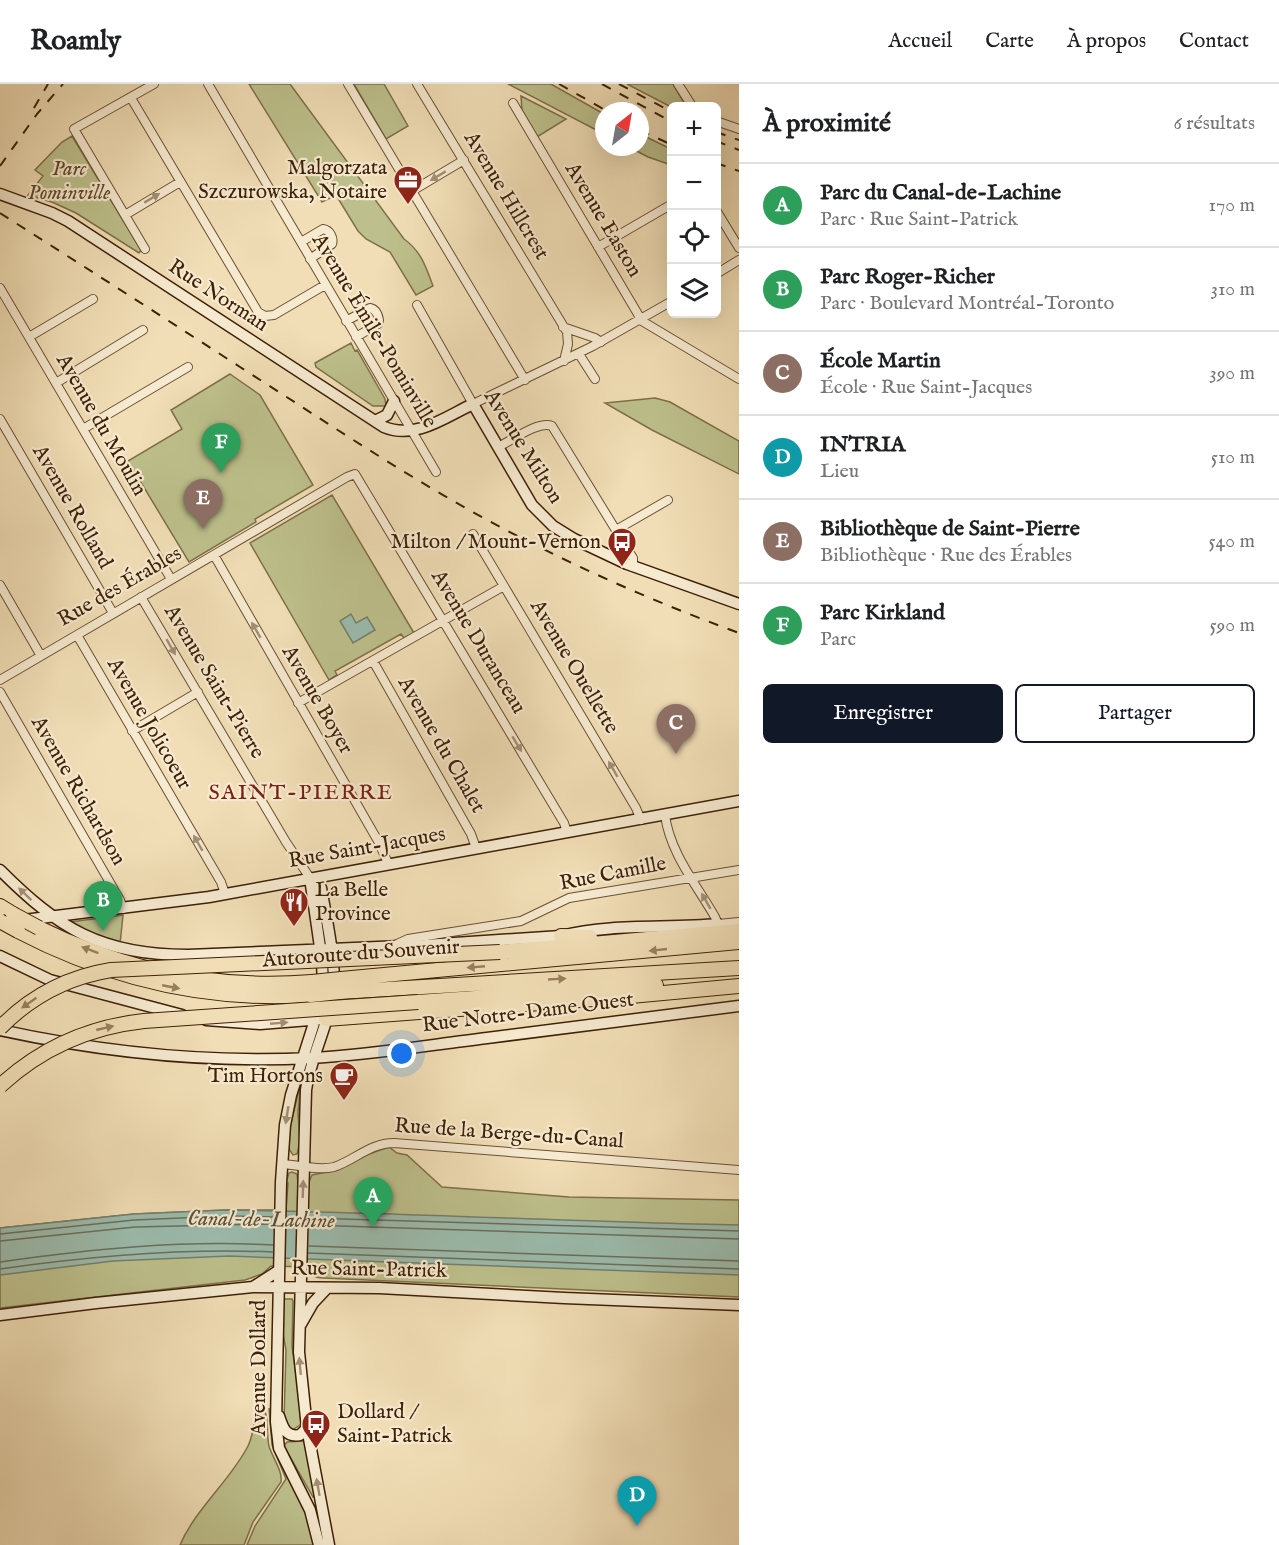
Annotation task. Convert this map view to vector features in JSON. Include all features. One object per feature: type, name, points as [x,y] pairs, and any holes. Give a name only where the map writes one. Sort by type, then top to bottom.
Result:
[{"type":"highway","name":"Autoroute du Souvenir","points":[[0,906],[39,928],[95,953],[158,971],[237,982],[312,988]]},
{"type":"highway","name":"Autoroute du Souvenir","points":[[0,923],[83,962],[159,985],[231,995],[276,997],[312,988],[340,986],[739,968]]},
{"type":"highway","points":[[0,1029],[25,1006],[56,987],[82,976],[111,970],[500,952],[739,931]]},
{"type":"highway","points":[[561,936],[655,938]]},
{"type":"highway","name":"Autoroute du Souvenir","points":[[340,986],[739,942]]},
{"type":"highway","points":[[0,1086],[22,1066],[48,1049],[79,1035],[106,1027],[155,1020],[739,980]]},
{"type":"highway","points":[[321,1019],[739,986]]},
{"type":"main road","name":"Rue Norman","points":[[0,194],[68,221],[375,421],[396,431],[412,431]]},
{"type":"main road","points":[[375,421],[387,415],[394,401]]},
{"type":"main road","points":[[412,431],[423,429],[473,404]]},
{"type":"main road","name":"Avenue Milton","points":[[473,404],[532,505],[548,522],[580,543],[633,567],[739,604]]},
{"type":"main road","name":"Rue Saint-Jacques","points":[[0,923],[123,909],[225,894],[739,801]]},
{"type":"main road","points":[[0,870],[30,900],[72,930],[104,943],[157,955],[392,946],[561,936],[612,928],[718,924]]},
{"type":"main road","name":"Avenue Saint-Pierre","points":[[281,1182],[287,1112],[334,983],[310,878]]},
{"type":"main road","points":[[0,956],[50,980],[220,1023],[250,1024],[321,1019]]},
{"type":"main road","name":"Rue Notre-Dame Ouest","points":[[0,1029],[57,1041],[138,1052],[217,1058],[308,1058],[739,1006]]},
{"type":"main road","name":"Avenue Saint-Pierre","points":[[303,1211],[308,1058]]},
{"type":"main road","name":"Avenue Dollard","points":[[281,1182],[276,1430],[279,1448],[310,1510],[319,1545]]},
{"type":"main road","name":"Avenue Dollard","points":[[303,1211],[300,1362],[307,1428],[329,1545]]},
{"type":"main road","points":[[253,1287],[279,1268]]},
{"type":"main road","points":[[299,1327],[313,1303],[327,1288],[301,1269]]},
{"type":"main road","name":"Rue Saint-Patrick","points":[[0,1315],[253,1287],[379,1288],[739,1305]]},
{"type":"main road","points":[[276,1407],[287,1433],[298,1436],[307,1428]]},
{"type":"street","points":[[145,249],[74,129],[154,84]]},
{"type":"street","name":"Avenue Émile-Pominville","points":[[207,84],[436,472]]},
{"type":"street","points":[[348,84],[525,380]]},
{"type":"street","name":"Avenue Hillcrest","points":[[417,84],[564,327],[569,339],[564,361]]},
{"type":"street","points":[[678,84],[689,102]]},
{"type":"street","points":[[131,98],[260,314],[274,315],[325,285]]},
{"type":"street","name":"Avenue Easton","points":[[513,103],[641,319],[739,379]]},
{"type":"street","points":[[721,122],[739,129]]},
{"type":"street","points":[[412,191],[464,160]]},
{"type":"street","points":[[124,215],[180,182]]},
{"type":"street","points":[[598,247],[667,207]]},
{"type":"street","points":[[721,217],[739,248]]},
{"type":"street","points":[[301,242],[323,229],[331,235],[332,244],[310,259]]},
{"type":"street","points":[[721,271],[739,260]]},
{"type":"street","name":"Avenue du Moulin","points":[[0,288],[171,579]]},
{"type":"street","points":[[28,337],[93,299]]},
{"type":"street","points":[[473,404],[579,354],[667,304]]},
{"type":"street","name":"Avenue Milton","points":[[417,305],[473,404]]},
{"type":"street","points":[[346,321],[368,309],[377,313],[379,322],[356,337]]},
{"type":"street","points":[[564,327],[597,339],[607,339]]},
{"type":"street","points":[[56,383],[144,330]]},
{"type":"street","points":[[579,354],[595,379]]},
{"type":"street","points":[[83,429],[188,367]]},
{"type":"street","name":"Avenue Rolland","points":[[0,419],[113,613]]},
{"type":"street","points":[[498,447],[540,425],[548,424],[556,431],[633,558],[633,567]]},
{"type":"street","name":"Rue des Érables","points":[[0,680],[353,474]]},
{"type":"street","name":"Avenue Duranceau","points":[[353,474],[359,478],[564,823],[567,832]]},
{"type":"street","points":[[616,530],[668,500]]},
{"type":"street","name":"Avenue Ouellette","points":[[473,534],[641,820]]},
{"type":"street","name":"Avenue Boyer","points":[[214,555],[378,841],[388,863]]},
{"type":"street","points":[[0,585],[41,656]]},
{"type":"street","points":[[298,703],[504,586]]},
{"type":"street","name":"Avenue Saint-Pierre","points":[[141,597],[310,878]]},
{"type":"street","name":"Avenue Jolicoeur","points":[[77,635],[221,882],[225,894]]},
{"type":"street","name":"Avenue du Chalet","points":[[373,661],[477,848]]},
{"type":"street","name":"Avenue Richardson","points":[[0,692],[120,900],[123,909]]},
{"type":"street","points":[[132,731],[198,692]]},
{"type":"street","points":[[665,815],[673,847],[718,924],[739,922]]},
{"type":"street","name":"Rue Camille","points":[[392,946],[408,939],[521,921],[569,898],[739,870]]},
{"type":"street","name":"Rue de la Berge-du-Canal","points":[[282,1164],[332,1167],[373,1146],[394,1143],[739,1170]]},
{"type":"green space","points":[[249,84],[290,84],[404,239],[419,254],[433,286],[416,295],[390,252],[366,239],[358,231],[336,195],[322,202]]},
{"type":"green space","points":[[354,84],[384,84],[408,126],[386,139]]},
{"type":"green space","points":[[508,84],[551,84],[595,109],[595,129]]},
{"type":"green space","points":[[627,84],[673,84],[684,102],[667,102],[667,105]]},
{"type":"green space","points":[[521,96],[566,119],[537,137],[522,111]]},
{"type":"green space","name":"Parc Pominville","points":[[72,136],[141,250],[139,253],[76,213],[52,202],[28,195],[43,176],[35,170],[62,142]]},
{"type":"green space","points":[[649,138],[667,147],[667,164],[646,156],[649,156]]},
{"type":"green space","points":[[351,343],[385,399],[386,406],[373,406],[316,367],[315,363]]},
{"type":"green space","points":[[230,374],[260,395],[313,485],[189,562],[128,461],[182,429],[171,410]]},
{"type":"green space","points":[[655,398],[670,402],[739,441],[739,474],[652,430],[605,403]]},
{"type":"green space","points":[[332,495],[414,633],[404,638],[401,634],[335,671],[337,675],[329,680],[250,543]]},
{"type":"green space","points":[[123,915],[120,944],[98,937],[70,922]]},
{"type":"green space","points":[[301,1081],[298,1112],[300,1143],[297,1154],[293,1155],[289,1149],[290,1128]]},
{"type":"green space","points":[[389,1147],[397,1153],[407,1155],[442,1187],[569,1197],[739,1200],[739,1297],[320,1278],[312,1274],[309,1267],[271,1266],[262,1274],[245,1280],[0,1308],[0,1228],[134,1214],[286,1210],[288,1183],[286,1183],[289,1173],[297,1174],[299,1192],[308,1184],[312,1175],[337,1170],[366,1155]]},
{"type":"green space","points":[[284,1299],[293,1301],[292,1346],[302,1420],[300,1425],[294,1429],[289,1428],[284,1421],[286,1350],[282,1328]]},
{"type":"green space","points":[[257,1405],[261,1405],[266,1414],[269,1446],[279,1469],[281,1482],[253,1522],[244,1545],[180,1545],[195,1519],[241,1459],[253,1431]]},
{"type":"green space","points":[[269,1408],[272,1439],[276,1453],[308,1517],[315,1545],[247,1545],[255,1526],[286,1479],[272,1445]]},
{"type":"green space","points":[[287,1442],[305,1442],[315,1496],[313,1497],[284,1446]]},
{"type":"water","points":[[351,614],[356,623],[367,617],[375,630],[353,643],[340,621]]},
{"type":"water","name":"Canal-de-Lachine","points":[[226,1210],[739,1225],[739,1275],[229,1256],[113,1261],[0,1275],[0,1228],[134,1214]]},
{"type":"railway","points":[[34,108],[48,84]]},
{"type":"railway","points":[[0,166],[37,114],[63,84]]},
{"type":"railway","points":[[559,84],[595,104]]},
{"type":"railway","points":[[602,84],[667,119]]},
{"type":"railway","points":[[619,84],[667,109]]},
{"type":"railway","points":[[649,134],[667,143]]},
{"type":"railway","points":[[721,134],[739,140]]},
{"type":"railway","points":[[721,143],[739,150]]},
{"type":"railway","points":[[721,165],[739,171]]},
{"type":"railway","points":[[0,213],[347,436],[455,502],[594,574],[739,633]]},
{"type":"place","name":"Malgorzata Szczurowska, Notaire","points":[[408,206]]},
{"type":"place","name":"Parc Kirkland","points":[[221,473]]},
{"type":"place","name":"Bibliothèque de Saint-Pierre","points":[[203,529]]},
{"type":"place","name":"Milton / Mount-Vernon","points":[[622,568]]},
{"type":"place","name":"École Martin","points":[[676,754]]},
{"type":"place","name":"La Belle Province","points":[[294,928]]},
{"type":"place","name":"Parc Roger-Richer","points":[[103,931]]},
{"type":"place","name":"Tim Hortons","points":[[344,1102]]},
{"type":"place","name":"Parc du Canal-de-Lachine","points":[[373,1227]]},
{"type":"place","name":"Dollard / Saint-Patrick","points":[[316,1450]]},
{"type":"place","name":"INTRIA","points":[[637,1526]]},
{"type":"district","name":"SAINT-PIERRE","points":[[301,793]]}]
